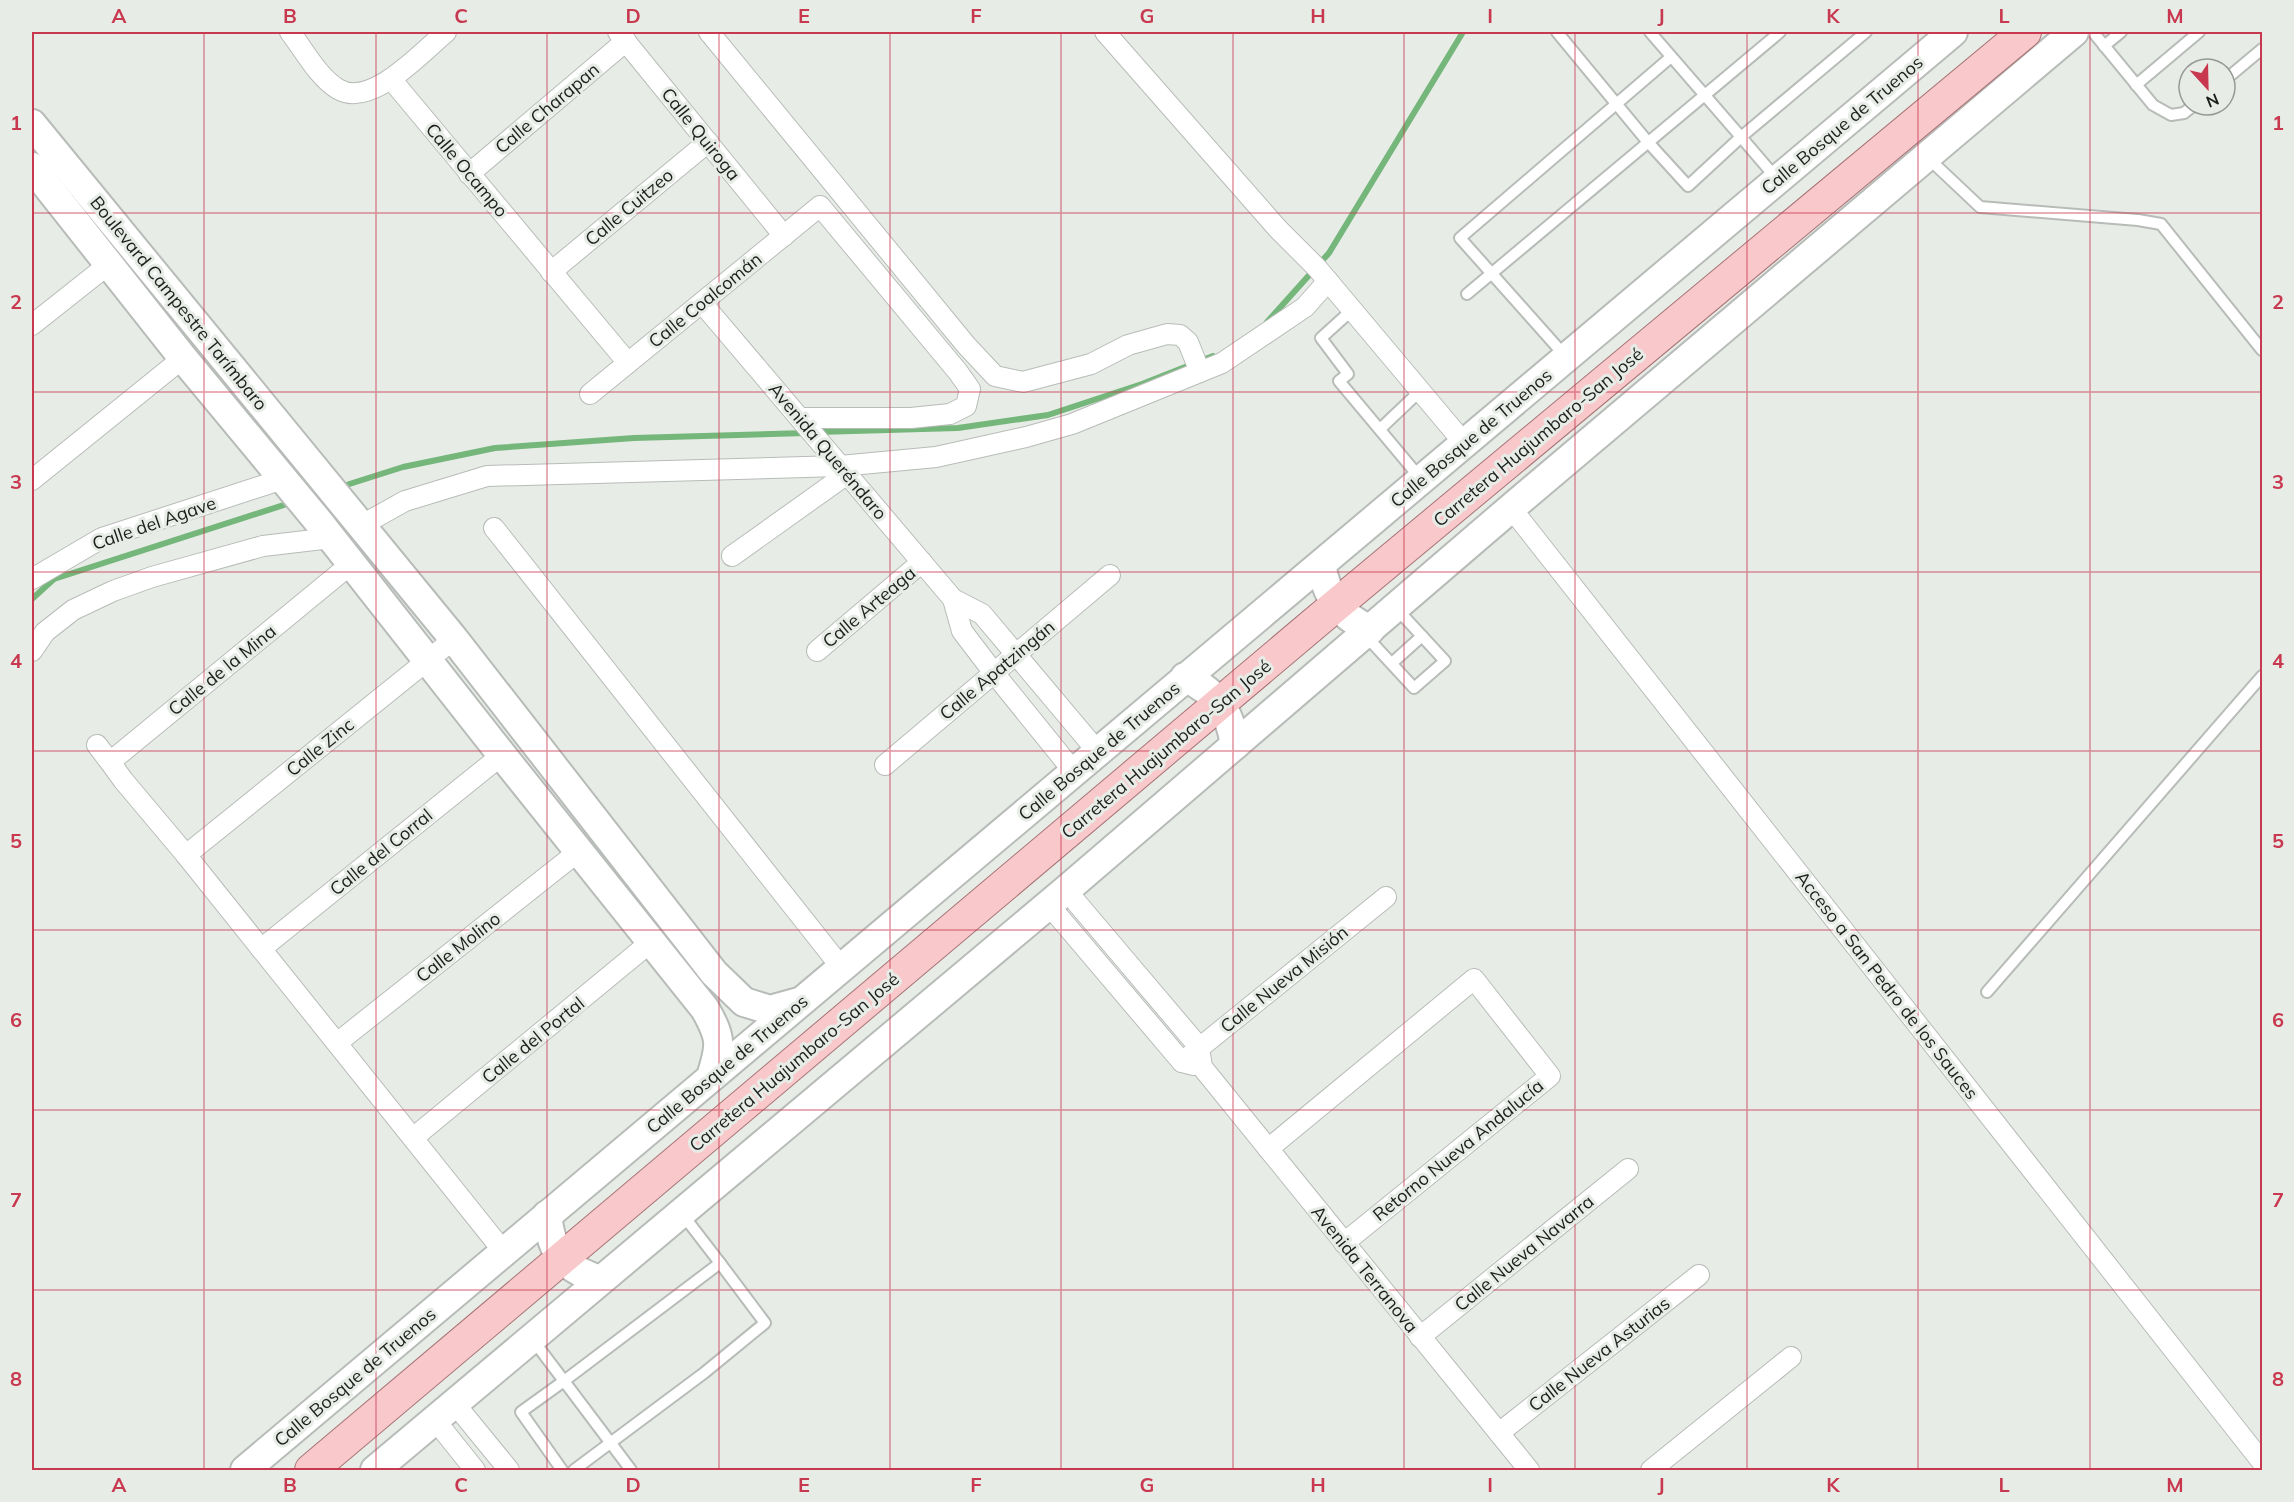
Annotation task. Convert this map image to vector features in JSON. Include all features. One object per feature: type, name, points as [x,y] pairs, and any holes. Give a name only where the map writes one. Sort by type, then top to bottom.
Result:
[{"type":"main road","name":"Carretera Huajumbaro-San José","points":[[311,1470],[1335,606],[2025,32]]},
{"type":"street","points":[[290,32],[326,79],[338,89],[353,94],[372,90],[391,79],[446,32]]},
{"type":"street","points":[[709,32],[966,345],[995,376],[1023,382],[1091,364],[1128,345],[1167,334],[1180,335],[1188,342],[1199,370]]},
{"type":"street","points":[[1105,32],[1278,229],[1322,274],[1464,443]]},
{"type":"street","name":"Calle Bosque de Truenos","points":[[254,1467],[546,1215],[1953,32]]},
{"type":"street","points":[[375,1470],[1057,897],[1368,633],[1511,508],[2074,32]]},
{"type":"street","name":"Calle Quiroga","points":[[622,36],[784,236]]},
{"type":"street","name":"Calle Charapan","points":[[469,174],[622,36]]},
{"type":"street","name":"Calle Ocampo","points":[[391,79],[628,363]]},
{"type":"street","name":"Boulevard Campestre Tarímbaro","points":[[32,123],[38,158],[109,264],[692,991],[714,1025],[720,1048],[711,1077]]},
{"type":"street","name":"Calle Cuitzeo","points":[[552,272],[708,142]]},
{"type":"street","name":"Boulevard Campestre Tarímbaro","points":[[38,158],[326,483],[454,639],[714,973],[744,1002],[770,1010],[801,1001]]},
{"type":"street","name":"Calle Coalcomán","points":[[590,394],[820,206],[970,389],[966,406],[950,414],[805,424]]},
{"type":"street","points":[[32,325],[109,264]]},
{"type":"street","points":[[355,518],[487,477],[839,465],[936,457],[1026,437],[1072,424],[1199,370],[1222,363],[1305,307],[1322,274]]},
{"type":"street","name":"Avenida Queréndaro","points":[[702,303],[953,599],[963,631],[994,674],[1074,772]]},
{"type":"street","points":[[32,480],[183,358]]},
{"type":"street","points":[[732,556],[839,465]]},
{"type":"street","name":"Calle del Agave","points":[[32,579],[102,538],[289,486]]},
{"type":"street","name":"Acceso a San Pedro de los Sauces","points":[[1511,508],[2262,1462]]},
{"type":"street","points":[[494,528],[841,967]]},
{"type":"street","points":[[32,651],[45,632],[73,610],[113,591],[152,577],[324,530]]},
{"type":"street","name":"Calle Arteaga","points":[[817,651],[922,562]]},
{"type":"street","name":"Calle de la Mina","points":[[111,762],[351,564]]},
{"type":"street","points":[[1321,565],[1325,587],[1335,606],[1368,633]]},
{"type":"street","name":"Calle Apatzingán","points":[[885,765],[1110,575]]},
{"type":"street","name":"Avenida Queréndaro","points":[[953,599],[982,614],[1098,752]]},
{"type":"street","name":"Calle Zinc","points":[[186,855],[454,639]]},
{"type":"street","points":[[1185,677],[1205,687],[1220,703],[1231,723],[1234,745]]},
{"type":"street","points":[[97,745],[504,1252]]},
{"type":"street","name":"Calle del Corral","points":[[261,948],[502,755]]},
{"type":"street","name":"Calle Molino","points":[[337,1043],[579,851]]},
{"type":"street","points":[[1057,897],[1199,1047],[1202,1067],[1182,1062],[1057,897]]},
{"type":"street","name":"Calle Nueva Misión","points":[[1182,1062],[1386,897]]},
{"type":"street","name":"Calle del Portal","points":[[413,1138],[652,941]]},
{"type":"street","points":[[692,991],[714,973]]},
{"type":"street","name":"Retorno Nueva Andalucía","points":[[1268,1149],[1474,979],[1550,1076],[1344,1243]]},
{"type":"street","name":"Avenida Terranova","points":[[1202,1067],[1529,1470]]},
{"type":"street","name":"Calle Nueva Navarra","points":[[1420,1337],[1629,1169]]},
{"type":"street","points":[[546,1215],[550,1238],[561,1258],[578,1273],[600,1280]]},
{"type":"street","name":"Calle Nueva Asturias","points":[[1500,1433],[1699,1275]]},
{"type":"street","points":[[1651,1470],[1791,1357]]},
{"type":"street","points":[[445,1412],[475,1470]]},
{"type":"street","points":[[445,1412],[508,1470]]},
{"type":"lane","points":[[1557,32],[1647,141],[1688,186],[1741,137],[1866,32]]},
{"type":"lane","points":[[1650,32],[1777,179]]},
{"type":"lane","points":[[1467,294],[1780,32]]},
{"type":"lane","points":[[2093,32],[2153,105],[2171,116],[2177,115]]},
{"type":"lane","points":[[2104,46],[2121,32]]},
{"type":"lane","points":[[2136,85],[2199,32]]},
{"type":"lane","points":[[2237,70],[2262,49]]},
{"type":"lane","points":[[1566,357],[1460,238],[1671,57]]},
{"type":"lane","points":[[1926,156],[1980,207],[2138,220],[2161,224],[2262,350]]},
{"type":"lane","points":[[1352,310],[1321,338],[1348,374],[1339,381],[1422,479]]},
{"type":"lane","points":[[1380,429],[1420,391]]},
{"type":"lane","points":[[1368,633],[1414,688],[1445,661],[1396,608]]},
{"type":"lane","points":[[1392,663],[1422,636]]},
{"type":"lane","points":[[1987,992],[2262,676]]},
{"type":"lane","points":[[574,1470],[704,1373],[765,1323],[681,1212]]},
{"type":"lane","points":[[562,1470],[521,1412],[720,1263]]},
{"type":"lane","points":[[532,1338],[631,1470]]},
{"type":"waterway","points":[[1267,322],[1329,253],[1463,32]]},
{"type":"waterway","points":[[818,432],[958,428],[1048,415],[1142,384],[1213,356]]},
{"type":"waterway","points":[[340,487],[403,467],[495,448],[634,438],[807,433]]},
{"type":"waterway","points":[[32,599],[54,579],[293,502]]}]
